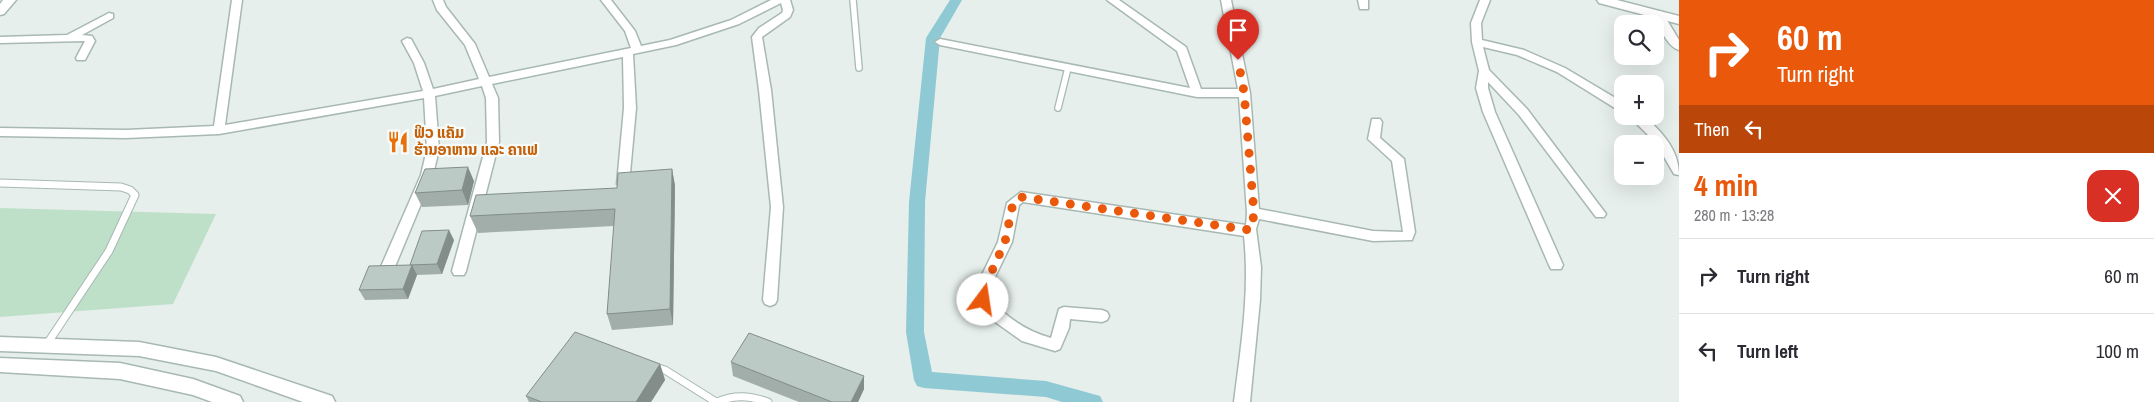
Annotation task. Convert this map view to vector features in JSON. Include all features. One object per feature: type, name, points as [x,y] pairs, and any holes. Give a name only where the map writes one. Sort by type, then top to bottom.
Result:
[{"type":"street","points":[[0,11],[10,0]]},
{"type":"street","points":[[219,130],[237,0]]},
{"type":"street","points":[[438,0],[441,8],[470,44],[492,98],[492,142],[481,204],[459,271]]},
{"type":"street","points":[[0,132],[126,134],[219,130],[486,82],[672,43],[735,22],[779,0]]},
{"type":"street","points":[[770,300],[777,207],[765,90],[757,40],[759,33],[786,15],[788,10],[785,0]]},
{"type":"street","points":[[1112,0],[1182,49],[1197,93]]},
{"type":"street","points":[[1226,0],[1244,92],[1254,213],[1250,230],[1254,267],[1253,300],[1242,402]]},
{"type":"street","points":[[1485,0],[1476,23],[1476,42],[1484,71],[1482,88],[1489,112],[1556,265]]},
{"type":"street","points":[[1605,0],[1679,20]]},
{"type":"street","points":[[611,1],[630,31],[633,52],[623,184]]},
{"type":"street","points":[[1658,14],[1668,34],[1679,47]]},
{"type":"street","points":[[65,38],[89,28],[109,16]]},
{"type":"street","points":[[0,40],[88,38],[90,40],[80,58]]},
{"type":"street","points":[[387,269],[429,166],[433,148],[429,92],[419,63],[408,41]]},
{"type":"street","points":[[940,42],[1197,93],[1244,92]]},
{"type":"street","points":[[1476,42],[1520,52],[1561,70],[1614,102]]},
{"type":"street","points":[[1484,71],[1524,112],[1600,214]]},
{"type":"street","points":[[1254,213],[1373,236],[1407,237],[1409,232],[1398,159],[1374,139],[1376,122]]},
{"type":"street","points":[[1646,125],[1654,131],[1665,146],[1678,171]]},
{"type":"street","points":[[1102,316],[1064,313],[1062,328],[1055,345],[1027,337],[996,314],[983,300],[986,284],[1005,242],[1013,203],[1021,197],[1250,230]]},
{"type":"street","points":[[0,344],[139,349],[216,364],[326,402]]},
{"type":"street","points":[[0,365],[120,371],[194,387],[234,402]]},
{"type":"lane","points":[[853,0],[860,68]]},
{"type":"lane","points":[[1058,108],[1068,68]]},
{"type":"lane","points":[[0,183],[121,186],[130,190],[135,195],[109,251],[46,346]]},
{"type":"lane","points":[[647,364],[665,370],[717,402],[729,396],[748,394],[768,402]]},
{"type":"green space","points":[[0,208],[216,214],[173,304],[0,317]]},
{"type":"building","points":[[468,167],[462,190],[415,193],[425,169]]},
{"type":"building","points":[[672,169],[670,309],[607,314],[615,209],[470,216],[476,195],[617,188],[618,173]]},
{"type":"building","points":[[449,230],[437,264],[410,265],[422,231]]},
{"type":"building","points":[[412,265],[403,289],[359,290],[369,266]]},
{"type":"building","points":[[575,332],[660,364],[636,402],[542,402],[526,396]]},
{"type":"building","points":[[749,333],[864,376],[851,402],[832,402],[731,362]]},
{"type":"waterway","points":[[956,0],[933,38],[917,202],[915,332],[924,380],[958,381],[1046,389],[1093,402]]},
{"type":"place","name":"ຟິວ ແຄັມ ຮ້ານອາຫານ ແລະ ຄາເຟ","points":[[398,142]]},
{"type":"route","points":[[983,300],[986,284],[1005,242],[1013,203],[1021,197],[1250,230],[1254,213],[1244,92],[1238,60]]}]
